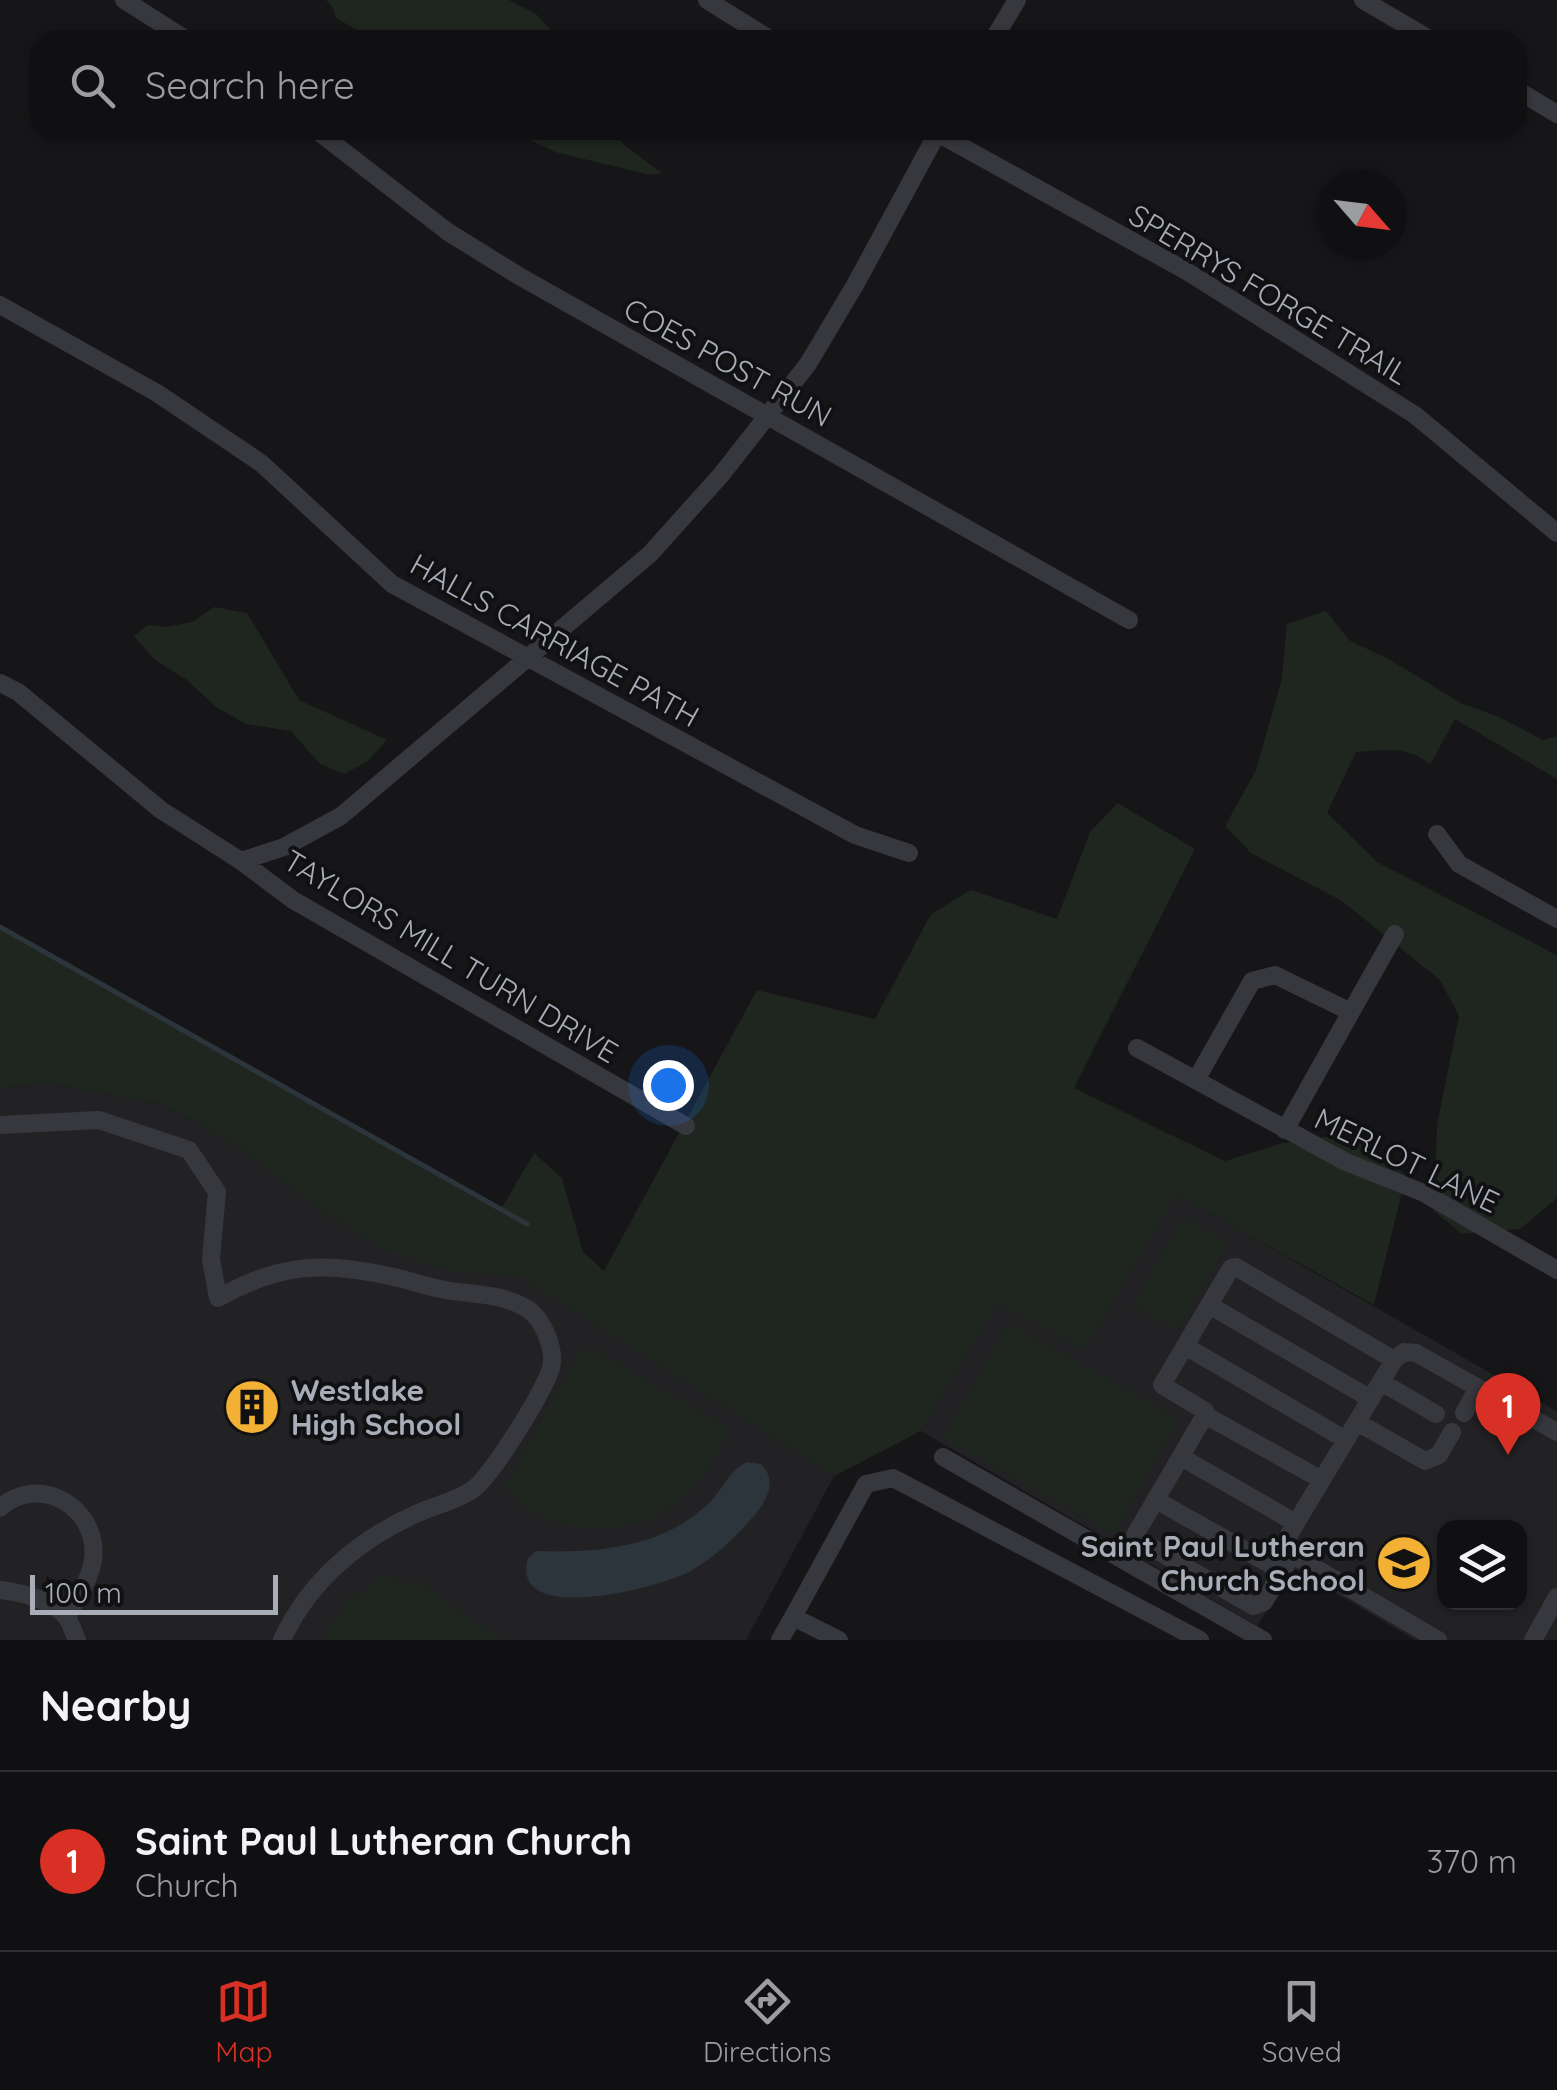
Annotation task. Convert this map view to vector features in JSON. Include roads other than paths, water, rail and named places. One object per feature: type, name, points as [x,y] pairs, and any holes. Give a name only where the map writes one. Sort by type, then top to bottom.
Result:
[{"type":"street","points":[[124,0],[172,30]]},
{"type":"street","points":[[707,0],[755,30]]},
{"type":"street","points":[[999,30],[1016,0]]},
{"type":"street","points":[[1363,0],[1415,30]]},
{"type":"street","points":[[1527,95],[1556,111]]},
{"type":"street","name":"COES POST RUN","points":[[329,140],[476,250],[1129,620]]},
{"type":"street","points":[[241,861],[284,848],[340,816],[650,554],[770,416],[808,364],[855,285],[931,140]]},
{"type":"street","name":"SPERRYS FORGE TRAIL","points":[[952,140],[1188,272],[1415,415],[1557,533]]},
{"type":"street","name":"HALLS CARRIAGE PATH","points":[[0,305],[157,394],[261,463],[392,584],[855,836],[909,852]]},
{"type":"street","name":"TAYLORS MILL TURN DRIVE","points":[[0,683],[18,692],[161,810],[294,900],[686,1126]]},
{"type":"street","points":[[1437,834],[1459,864],[1557,919]]},
{"type":"street","points":[[1285,1130],[1395,934]]},
{"type":"street","points":[[1196,1080],[1252,981],[1275,974],[1351,1012]]},
{"type":"street","name":"MERLOT LANE","points":[[1137,1048],[1346,1162],[1424,1193],[1557,1270]]},
{"type":"street","points":[[0,1125],[99,1120],[189,1150],[217,1192],[211,1258],[218,1298],[256,1277],[303,1268],[361,1270],[445,1290],[490,1293],[530,1309],[549,1338],[552,1365],[500,1457],[476,1488],[397,1522],[354,1550],[321,1579],[294,1614],[282,1640]]},
{"type":"street","points":[[1322,1480],[1205,1415],[1205,1411],[1168,1392],[1162,1384],[1231,1268],[1236,1267],[1394,1360]]},
{"type":"street","points":[[1210,1305],[1376,1391],[1436,1414]]},
{"type":"street","points":[[1185,1346],[1346,1440]]},
{"type":"street","points":[[1287,1563],[1281,1548],[1394,1360],[1404,1352],[1416,1353],[1557,1432]]},
{"type":"street","points":[[1464,1413],[1478,1388]]},
{"type":"street","points":[[1205,1415],[1135,1535],[1137,1539],[1247,1605],[1264,1602],[1287,1563]]},
{"type":"street","points":[[1357,1422],[1425,1461],[1438,1455],[1452,1432]]},
{"type":"street","points":[[943,1457],[1263,1640]]},
{"type":"street","points":[[1181,1457],[1296,1522]]},
{"type":"street","points":[[780,1640],[866,1484],[894,1478],[1200,1640]]},
{"type":"street","points":[[0,1508],[16,1495],[34,1492],[68,1502],[80,1514],[93,1548],[92,1564],[66,1617]]},
{"type":"street","points":[[1156,1500],[1438,1640]]},
{"type":"street","points":[[0,1590],[36,1599],[66,1617],[77,1640]]},
{"type":"street","points":[[1533,1640],[1557,1597]]},
{"type":"street","points":[[793,1617],[839,1640]]},
{"type":"waterway","points":[[0,927],[527,1224]]},
{"type":"place","name":"Westlake High School","points":[[252,1407]]},
{"type":"place","name":"Saint Paul Lutheran Church","points":[[1508,1455]]},
{"type":"place","name":"Saint Paul Lutheran Church School","points":[[1404,1563]]}]
